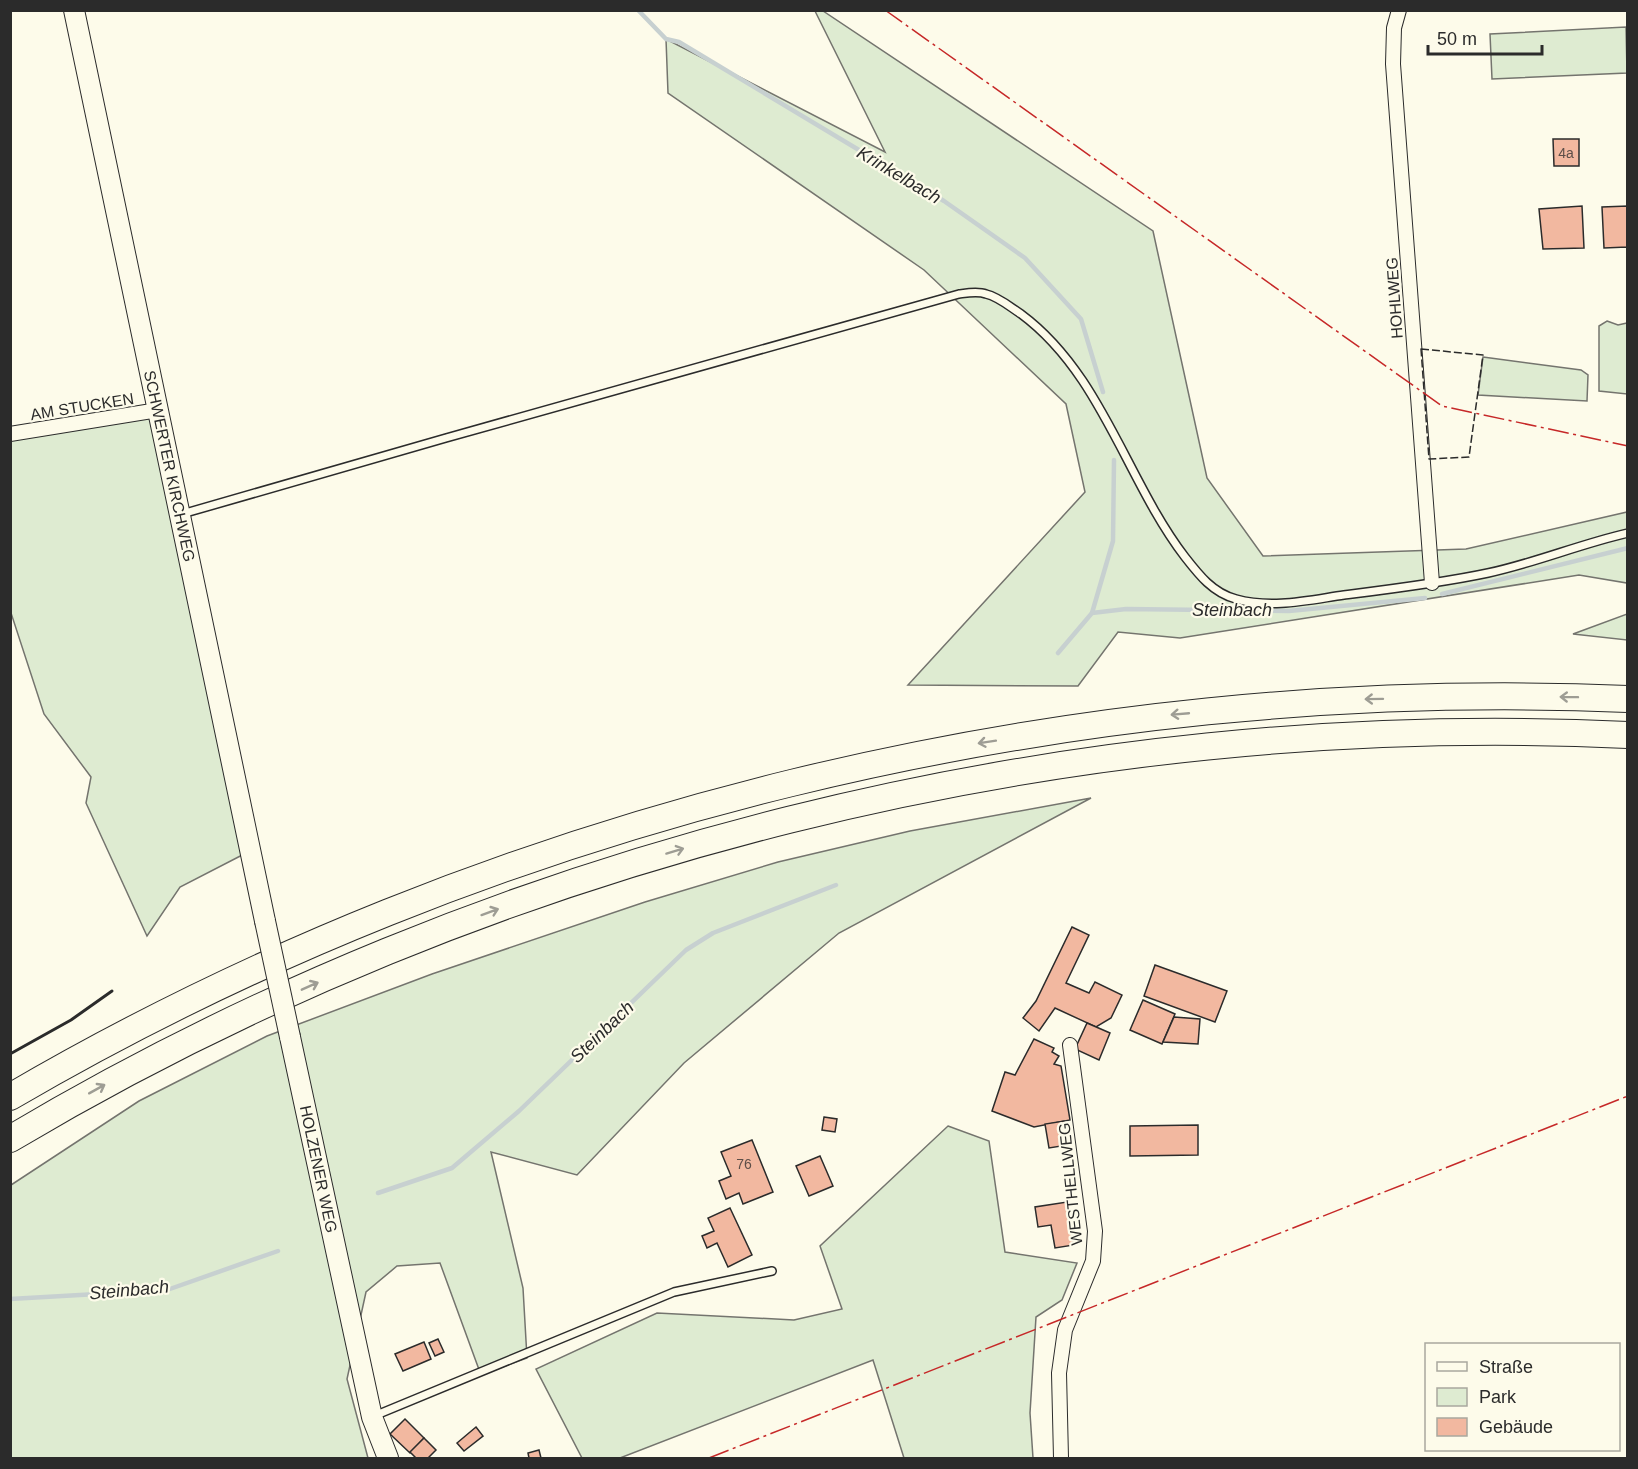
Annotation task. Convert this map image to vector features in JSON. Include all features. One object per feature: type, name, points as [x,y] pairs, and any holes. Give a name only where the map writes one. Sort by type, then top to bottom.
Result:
[{"type":"highway","points":[[10,1097],[160,1016],[312,945],[559,850],[758,791],[872,764],[978,743],[1161,716],[1361,699],[1527,697],[1628,699]]},
{"type":"highway","points":[[10,1139],[110,1082],[226,1023],[422,938],[574,882],[771,824],[881,799],[1005,775],[1222,746],[1349,736],[1449,733],[1535,732],[1628,735]]},
{"type":"main road","name":"SCHWERTER KIRCHWEG","points":[[74,10],[265,921]]},
{"type":"main road","name":"HOLZENER WEG","points":[[265,921],[372,1417],[388,1458]]},
{"type":"street","name":"HOHLWEG","points":[[1400,10],[1394,28],[1394,64],[1432,583]]},
{"type":"street","name":"AM STUCKEN","points":[[10,434],[158,410]]},
{"type":"street","name":"WESTHELLWEG","points":[[1061,1458],[1059,1373],[1065,1330],[1093,1261],[1095,1231],[1070,1045]]},
{"type":"lane","points":[[179,515],[959,294],[985,293],[1004,302],[1040,328],[1071,365],[1095,401],[1170,537],[1201,577],[1216,590],[1234,599],[1255,603],[1286,603],[1432,583],[1489,573],[1628,533]]},
{"type":"lane","points":[[372,1417],[674,1292],[772,1271]]},
{"type":"green space","points":[[815,11],[823,11],[1153,231],[1207,478],[1263,556],[1466,549],[1627,512],[1627,583],[1579,575],[1180,638],[1118,632],[1078,686],[908,685],[1085,492],[1066,404],[924,270],[668,93],[666,39],[885,152]]},
{"type":"green space","points":[[1626,27],[1627,73],[1492,79],[1490,34]]},
{"type":"green space","points":[[1607,321],[1618,325],[1627,323],[1627,394],[1599,391],[1599,326]]},
{"type":"green space","points":[[1483,357],[1581,370],[1588,375],[1587,401],[1478,395]]},
{"type":"green space","points":[[158,410],[250,851],[180,887],[147,936],[86,803],[91,777],[44,714],[11,613],[10,434]]},
{"type":"green space","points":[[1627,614],[1627,640],[1573,634]]},
{"type":"green space","points":[[1091,798],[839,933],[684,1063],[577,1175],[491,1152],[523,1288],[527,1358],[481,1375],[440,1263],[397,1266],[366,1292],[347,1379],[368,1458],[11,1458],[11,1185],[139,1101],[267,1036],[432,974],[645,902],[778,862],[910,831]]},
{"type":"green space","points":[[948,1126],[989,1141],[1005,1252],[1077,1263],[1062,1300],[1036,1317],[1030,1413],[1033,1458],[904,1458],[873,1360],[620,1458],[582,1458],[536,1369],[657,1313],[794,1320],[842,1309],[820,1246]]},
{"type":"building","points":[[1553,139],[1579,139],[1579,166],[1554,166]]},
{"type":"building","points":[[1582,206],[1584,248],[1543,249],[1539,209]]},
{"type":"building","points":[[1628,206],[1628,254],[1627,247],[1604,248],[1602,207]]},
{"type":"building","points":[[1072,927],[1089,935],[1066,983],[1089,993],[1095,982],[1122,995],[1111,1018],[1096,1027],[1055,1008],[1039,1031],[1023,1018],[1036,1001]]},
{"type":"building","points":[[1155,965],[1227,991],[1215,1022],[1144,996]]},
{"type":"building","points":[[1143,1000],[1175,1014],[1162,1044],[1130,1030]]},
{"type":"building","points":[[1174,1017],[1200,1019],[1198,1044],[1163,1042]]},
{"type":"building","points":[[1087,1023],[1110,1033],[1099,1060],[1075,1049]]},
{"type":"building","points":[[1034,1039],[1054,1048],[1052,1052],[1059,1056],[1054,1064],[1061,1066],[1070,1120],[1034,1127],[992,1111],[1005,1072],[1015,1075]]},
{"type":"building","points":[[824,1117],[837,1119],[835,1132],[822,1130]]},
{"type":"building","points":[[1064,1121],[1068,1145],[1049,1148],[1045,1124]]},
{"type":"building","points":[[1198,1125],[1198,1155],[1130,1156],[1130,1126]]},
{"type":"building","points":[[752,1140],[773,1192],[743,1204],[739,1193],[726,1199],[719,1181],[731,1176],[721,1152]]},
{"type":"building","points":[[820,1156],[833,1186],[809,1196],[796,1166]]},
{"type":"building","points":[[1067,1202],[1074,1245],[1055,1248],[1051,1225],[1038,1227],[1035,1207]]},
{"type":"building","points":[[730,1208],[752,1255],[728,1267],[717,1243],[707,1248],[702,1236],[714,1231],[708,1218]]},
{"type":"building","points":[[438,1339],[444,1352],[435,1356],[429,1343]]},
{"type":"building","points":[[424,1342],[431,1359],[403,1371],[395,1354]]},
{"type":"building","points":[[405,1419],[424,1438],[410,1453],[390,1434]]},
{"type":"building","points":[[476,1427],[483,1436],[464,1451],[457,1443]]},
{"type":"building","points":[[424,1438],[436,1450],[428,1458],[416,1458],[410,1452]]},
{"type":"building","points":[[539,1450],[541,1458],[529,1458],[528,1453]]},
{"type":"waterway","name":"Krinkelbach","points":[[638,10],[666,39],[679,42],[944,201],[1025,258],[1081,319],[1103,392]]},
{"type":"waterway","name":"Krinkelbach","points":[[1092,613],[1113,541],[1114,460]]},
{"type":"waterway","name":"Steinbach","points":[[1442,594],[1628,548]]},
{"type":"waterway","name":"Steinbach","points":[[1058,653],[1092,613],[1126,609],[1289,611],[1425,598]]},
{"type":"waterway","name":"Steinbach","points":[[378,1193],[452,1168],[519,1111],[686,950],[713,933],[836,885]]},
{"type":"waterway","name":"Steinbach","points":[[10,1299],[167,1290],[278,1251]]},
{"type":"fence","points":[[1421,349],[1483,355],[1469,457],[1429,459],[1421,349]]},
{"type":"wall","points":[[10,1054],[71,1020],[112,991]]},
{"type":"power","points":[[885,10],[1442,406],[1628,446]]},
{"type":"power","points":[[709,1458],[1628,1096]]}]
